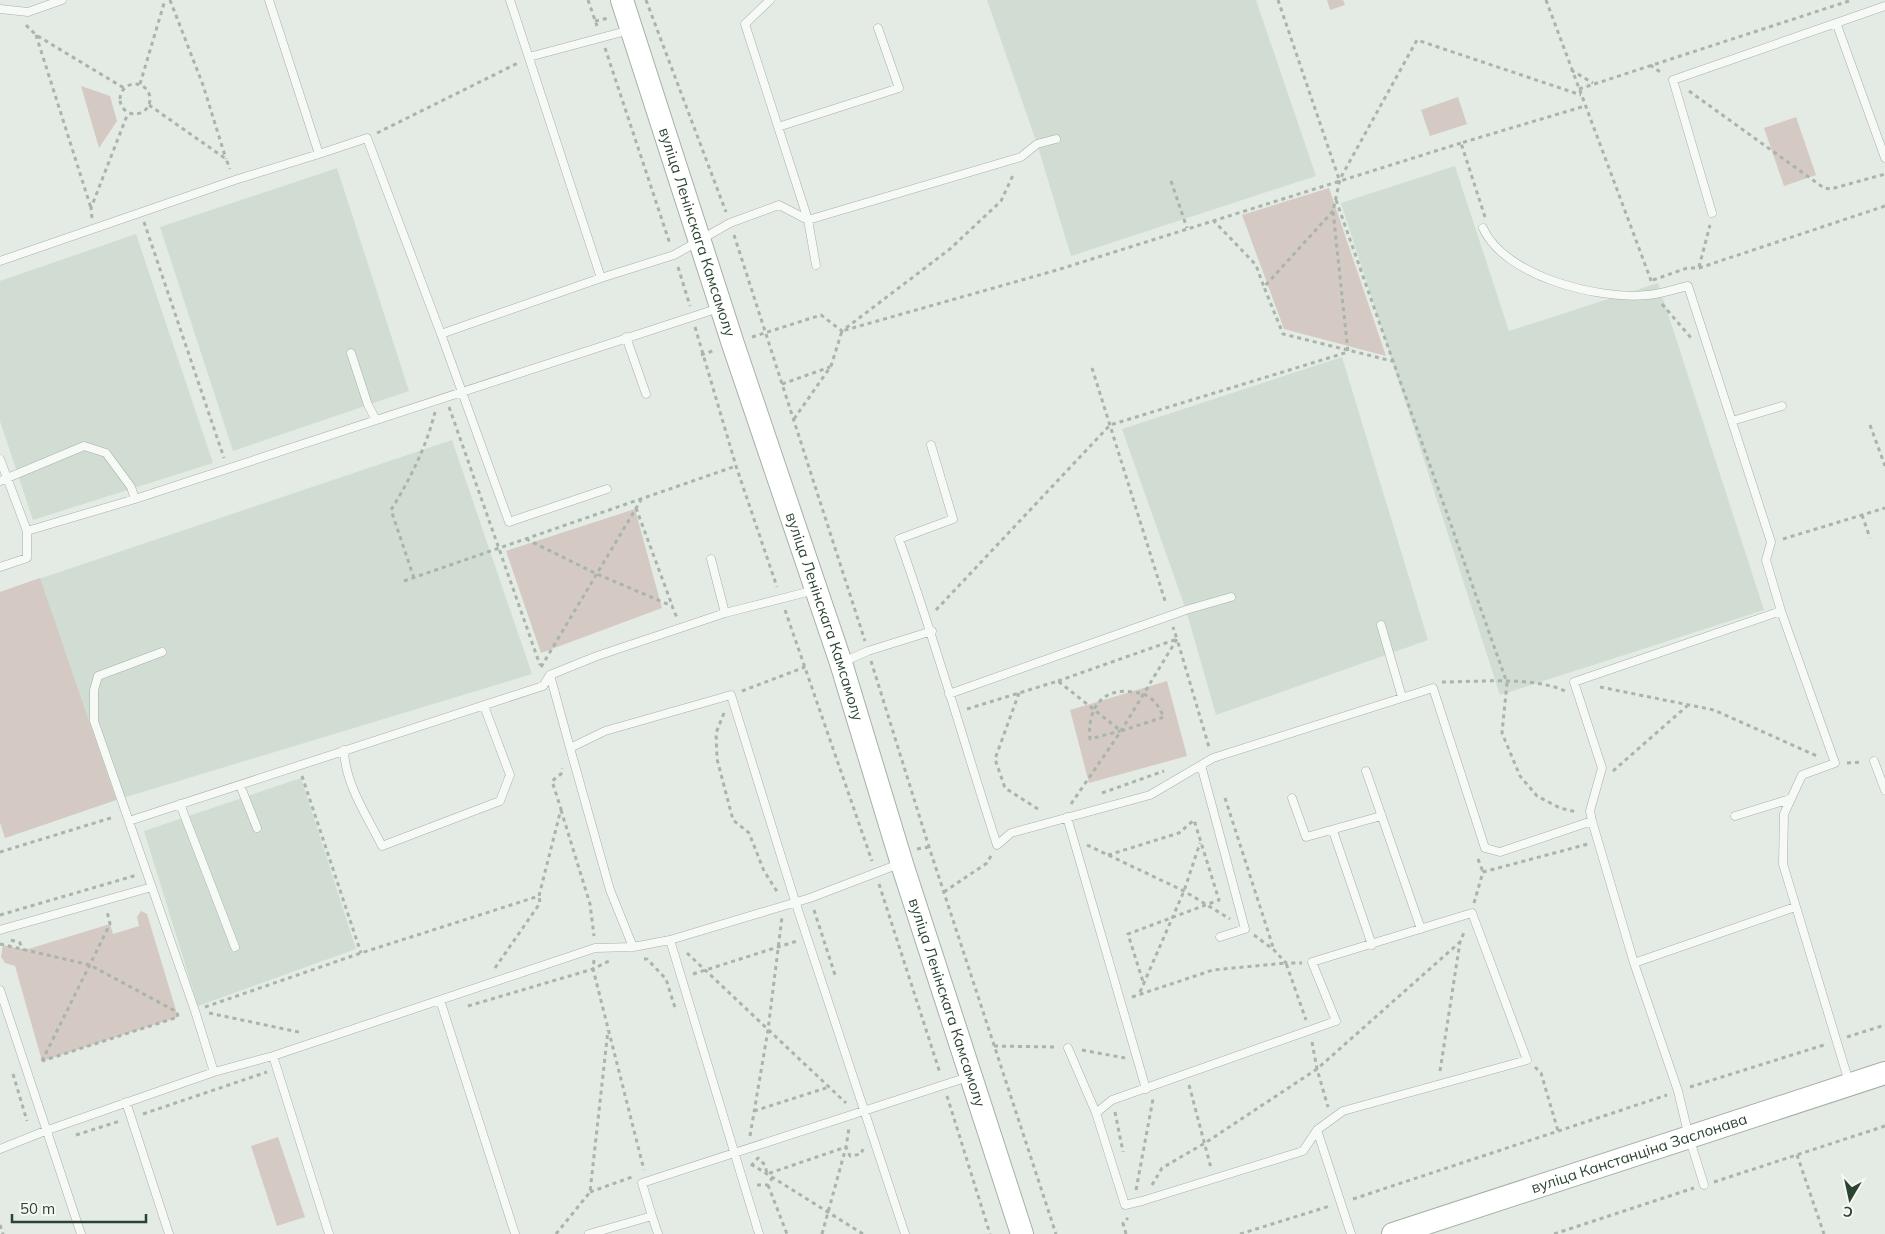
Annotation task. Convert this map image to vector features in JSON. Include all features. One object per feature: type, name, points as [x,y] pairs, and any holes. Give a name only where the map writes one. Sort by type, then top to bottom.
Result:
[{"type":"main road","name":"вуліца Ленінскага Камсамолу","points":[[622,0],[721,307],[841,663],[902,864],[1022,1234]]},
{"type":"main road","name":"вуліца Канстанціна Заслонава","points":[[1393,1234],[1885,1072]]},
{"type":"lane","points":[[0,9],[28,12],[62,0]]},
{"type":"lane","points":[[269,0],[319,154]]},
{"type":"lane","points":[[510,0],[601,278]]},
{"type":"lane","points":[[770,0],[745,24],[808,220],[816,265]]},
{"type":"lane","points":[[1712,213],[1673,80],[1885,6]]},
{"type":"lane","points":[[1837,24],[1885,158]]},
{"type":"lane","points":[[778,127],[900,88],[878,28]]},
{"type":"lane","points":[[529,57],[632,30]]},
{"type":"lane","points":[[0,252],[1,261],[235,180],[367,138],[509,522],[607,489]]},
{"type":"lane","points":[[440,334],[601,278],[674,255],[700,238],[730,223],[779,205],[808,220],[1021,157],[1038,144],[1056,139]]},
{"type":"lane","points":[[1484,228],[1489,240],[1505,257],[1551,279],[1590,290],[1627,295],[1657,296],[1688,286],[1771,542],[1766,560],[1781,612],[1835,764],[1802,775],[1784,814],[1783,864],[1850,1084]]},
{"type":"lane","points":[[27,531],[135,499],[721,307]]},
{"type":"lane","points":[[626,337],[646,394]]},
{"type":"lane","points":[[351,353],[368,405],[376,420]]},
{"type":"lane","points":[[1732,421],[1782,406]]},
{"type":"lane","points":[[930,445],[953,519],[899,539],[932,631],[949,694],[997,845],[1011,833],[1150,795],[1213,758],[1433,688],[1485,848],[1500,852],[1592,821]]},
{"type":"lane","points":[[3,480],[84,446],[106,453],[132,487],[135,499]]},
{"type":"lane","points":[[0,459],[3,480],[27,531],[27,558],[0,567]]},
{"type":"lane","points":[[710,559],[726,613]]},
{"type":"lane","points":[[129,821],[543,686],[550,675],[681,628],[726,613],[816,590]]},
{"type":"lane","points":[[949,694],[1170,616],[1231,597]]},
{"type":"lane","points":[[1704,1185],[1689,1137],[1678,1091],[1634,963],[1592,821],[1590,811],[1602,768],[1574,682],[1781,612]]},
{"type":"lane","points":[[1381,625],[1402,697]]},
{"type":"lane","points":[[841,663],[868,651],[932,631]]},
{"type":"lane","points":[[162,652],[98,676],[94,690],[94,722],[195,1011],[214,1072]]},
{"type":"lane","points":[[550,675],[610,890],[633,946]]},
{"type":"lane","points":[[570,748],[605,731],[732,695],[795,901],[905,1234]]},
{"type":"lane","points":[[344,750],[344,764],[382,846],[500,800],[510,775],[484,706]]},
{"type":"lane","points":[[1874,761],[1885,790]]},
{"type":"lane","points":[[1201,765],[1245,929],[1220,937]]},
{"type":"lane","points":[[1366,771],[1421,929]]},
{"type":"lane","points":[[240,785],[257,828]]},
{"type":"lane","points":[[1292,798],[1306,838],[1381,816]]},
{"type":"lane","points":[[1735,816],[1790,799]]},
{"type":"lane","points":[[180,804],[235,947]]},
{"type":"lane","points":[[1067,817],[1146,1089]]},
{"type":"lane","points":[[1333,831],[1372,945]]},
{"type":"lane","points":[[0,1149],[45,1130],[214,1072],[273,1056],[595,948],[633,946],[670,940],[784,904],[810,898],[875,872],[902,864]]},
{"type":"lane","points":[[0,930],[152,887]]},
{"type":"lane","points":[[1634,963],[1795,907]]},
{"type":"lane","points":[[1068,1048],[1096,1113],[1125,1204],[1142,1201],[1303,1151],[1316,1130],[1343,1111],[1527,1060],[1472,912],[1372,945],[1312,962],[1336,1021],[1112,1100],[1096,1113]]},
{"type":"lane","points":[[670,940],[676,954],[759,1234]]},
{"type":"lane","points":[[0,990],[45,1130],[52,1143],[80,1234]]},
{"type":"lane","points":[[440,1000],[515,1234]]},
{"type":"lane","points":[[273,1056],[329,1234]]},
{"type":"lane","points":[[658,1234],[642,1183],[972,1076]]},
{"type":"lane","points":[[126,1102],[169,1234]]},
{"type":"lane","points":[[1316,1130],[1350,1234]]},
{"type":"lane","points":[[589,1234],[652,1216]]},
{"type":"path","points":[[140,84],[165,0]]},
{"type":"path","points":[[170,0],[204,85],[226,159],[235,180]]},
{"type":"path","points":[[588,0],[674,255],[736,466],[875,872],[990,1234]]},
{"type":"path","points":[[646,0],[730,223],[944,892],[1056,1234]]},
{"type":"path","points":[[1278,0],[1340,180]]},
{"type":"path","points":[[1546,0],[1657,296],[1694,342]]},
{"type":"path","points":[[1579,89],[1852,0]]},
{"type":"path","points":[[10,10],[36,35],[124,88]]},
{"type":"path","points":[[36,35],[91,208],[94,228]]},
{"type":"path","points":[[1348,352],[1333,211],[1335,200],[1340,180],[1417,40],[1581,95]]},
{"type":"path","points":[[367,138],[529,57]]},
{"type":"path","points":[[1650,65],[1824,188],[1831,190],[1885,174]]},
{"type":"path","points":[[1572,70],[1594,83]]},
{"type":"path","points":[[131,84],[140,84],[150,95],[149,105],[143,112],[128,113],[120,102],[124,88],[131,84]]},
{"type":"path","points":[[149,105],[226,159]]},
{"type":"path","points":[[842,331],[1057,270],[1340,180],[1585,106]]},
{"type":"path","points":[[91,208],[128,113]]},
{"type":"path","points":[[1461,143],[1488,226],[1484,228]]},
{"type":"path","points":[[794,419],[831,366],[842,331],[950,248],[1001,201],[1021,157]]},
{"type":"path","points":[[1171,181],[1187,228]]},
{"type":"path","points":[[1335,200],[1507,683],[1502,733],[1520,776],[1537,796],[1560,808],[1578,812]]},
{"type":"path","points":[[1651,281],[1687,268],[1699,268],[1885,206]]},
{"type":"path","points":[[1264,287],[1333,211]]},
{"type":"path","points":[[140,212],[228,468]]},
{"type":"path","points":[[1699,268],[1712,213]]},
{"type":"path","points":[[1214,220],[1256,264],[1283,334],[1348,352],[1393,361]]},
{"type":"path","points":[[765,333],[821,315],[842,331]]},
{"type":"path","points":[[928,619],[1110,425],[1348,352]]},
{"type":"path","points":[[782,384],[831,366]]},
{"type":"path","points":[[1092,368],[1213,758]]},
{"type":"path","points":[[446,397],[544,676],[543,686]]},
{"type":"path","points":[[414,578],[391,510],[415,470],[430,431],[438,400]]},
{"type":"path","points":[[1870,425],[1885,466]]},
{"type":"path","points":[[404,581],[736,466]]},
{"type":"path","points":[[540,666],[641,500]]},
{"type":"path","points":[[636,507],[681,628]]},
{"type":"path","points":[[1771,542],[1885,508]]},
{"type":"path","points":[[1862,515],[1870,538]]},
{"type":"path","points":[[526,539],[597,574],[672,606]]},
{"type":"path","points":[[955,712],[1058,681],[1177,639]]},
{"type":"path","points":[[1070,805],[1120,731],[1177,639]]},
{"type":"path","points":[[750,1170],[748,1148],[768,1030],[784,904],[764,871],[749,833],[733,820],[716,759],[716,733],[732,695],[805,668]]},
{"type":"path","points":[[1058,681],[1120,731]]},
{"type":"path","points":[[1439,682],[1527,682],[1554,686],[1567,692]]},
{"type":"path","points":[[1574,682],[1714,710],[1835,764]]},
{"type":"path","points":[[1118,689],[1144,693],[1155,701],[1164,717],[1090,739],[1088,724],[1094,709],[1104,698],[1118,689]]},
{"type":"path","points":[[1019,693],[995,759],[1005,788],[1041,811],[1048,810]]},
{"type":"path","points":[[1598,784],[1688,705]]},
{"type":"path","points":[[1202,752],[1210,748]]},
{"type":"path","points":[[299,765],[360,953]]},
{"type":"path","points":[[556,1234],[590,1192],[645,1172],[593,969],[595,948],[590,904],[552,781],[561,774],[562,766]]},
{"type":"path","points":[[1098,795],[1171,767]]},
{"type":"path","points":[[1224,796],[1274,950]]},
{"type":"path","points":[[1063,807],[1080,802]]},
{"type":"path","points":[[482,986],[540,903],[538,896],[561,809]]},
{"type":"path","points":[[0,852],[119,815]]},
{"type":"path","points":[[1108,855],[1178,833],[1194,820],[1219,900],[1128,934],[1144,985]]},
{"type":"path","points":[[1073,838],[1208,904],[1274,950],[1286,963],[1310,1031],[1317,1069],[1332,1119]]},
{"type":"path","points":[[1200,842],[1174,917],[1140,993],[1213,970],[1312,962]]},
{"type":"path","points":[[1482,872],[1598,842]]},
{"type":"path","points":[[944,892],[986,863],[997,845]]},
{"type":"path","points":[[1438,1084],[1460,942],[1472,912],[1482,872],[1476,854]]},
{"type":"path","points":[[0,915],[138,875],[135,866]]},
{"type":"path","points":[[42,1061],[110,924],[105,899],[111,882]]},
{"type":"path","points":[[2,944],[90,965],[178,1014],[195,1011],[360,953],[538,896]]},
{"type":"path","points":[[666,978],[682,977],[706,971],[821,934]]},
{"type":"path","points":[[2,944],[14,940],[20,943],[22,950]]},
{"type":"path","points":[[1126,1234],[1122,1223],[1142,1201],[1162,1168],[1205,1143],[1317,1069],[1460,942]]},
{"type":"path","points":[[676,954],[686,952],[848,1106],[851,1115],[846,1147],[822,1234]]},
{"type":"path","points":[[195,1011],[328,1038]]},
{"type":"path","points":[[25,1067],[178,1017],[178,1014]]},
{"type":"path","points":[[1240,1234],[1341,1203],[1678,1091],[1885,1025]]},
{"type":"path","points":[[590,1192],[609,1027]]},
{"type":"path","points":[[1527,1060],[1541,1073],[1558,1131]]},
{"type":"path","points":[[1186,1075],[1213,1179]]},
{"type":"path","points":[[1136,1190],[1156,1086]]},
{"type":"path","points":[[754,1111],[829,1087]]},
{"type":"path","points":[[1112,1100],[1125,1161]]},
{"type":"path","points":[[1554,1234],[1885,1126]]},
{"type":"path","points":[[848,1134],[856,1134]]},
{"type":"path","points":[[846,1147],[850,1156],[861,1154],[864,1147]]},
{"type":"path","points":[[766,1174],[846,1147]]},
{"type":"path","points":[[1797,1155],[1824,1234]]},
{"type":"path","points":[[751,1165],[758,1158],[765,1165],[766,1174]]},
{"type":"path","points":[[751,1165],[863,1234]]},
{"type":"path","points":[[772,1178],[768,1185],[786,1234]]},
{"type":"path","points":[[751,1180],[754,1185],[768,1185]]},
{"type":"path","points":[[1132,1184],[1142,1201]]},
{"type":"path","points":[[0,1225],[3,1234]]},
{"type":"shaded area","points":[[987,0],[1256,0],[1316,176],[1071,256],[1037,144]]},
{"type":"shaded area","points":[[1327,0],[1343,0],[1345,5],[1330,10]]},
{"type":"shaded area","points":[[81,86],[110,96],[117,121],[99,148]]},
{"type":"shaded area","points":[[1458,97],[1467,124],[1430,136],[1421,110]]},
{"type":"shaded area","points":[[1796,117],[1816,175],[1784,186],[1764,128]]},
{"type":"shaded area","points":[[1455,166],[1509,331],[1658,283],[1764,610],[1500,695],[1341,203]]},
{"type":"shaded area","points":[[337,168],[409,391],[233,451],[160,227]]},
{"type":"shaded area","points":[[1329,188],[1386,356],[1284,329],[1242,215]]},
{"type":"shaded area","points":[[136,234],[213,463],[33,520],[0,421],[0,281]]},
{"type":"shaded area","points":[[1342,357],[1428,640],[1216,715],[1186,610],[1122,429]]},
{"type":"shaded area","points":[[452,440],[532,674],[116,800],[5,838],[0,822],[0,592]]},
{"type":"shaded area","points":[[635,509],[662,608],[541,653],[506,551]]},
{"type":"shaded area","points":[[40,578],[116,800],[5,838],[0,822],[0,592]]},
{"type":"shaded area","points":[[1167,681],[1187,756],[1089,783],[1070,710]]},
{"type":"shaded area","points":[[301,778],[356,949],[198,1006],[144,831]]},
{"type":"shaded area","points":[[141,911],[147,914],[178,1017],[42,1061],[15,966],[5,963],[1,957],[3,945],[25,950],[110,924],[113,934],[139,926],[137,917]]},
{"type":"shaded area","points":[[278,1137],[305,1217],[277,1226],[251,1146]]}]
